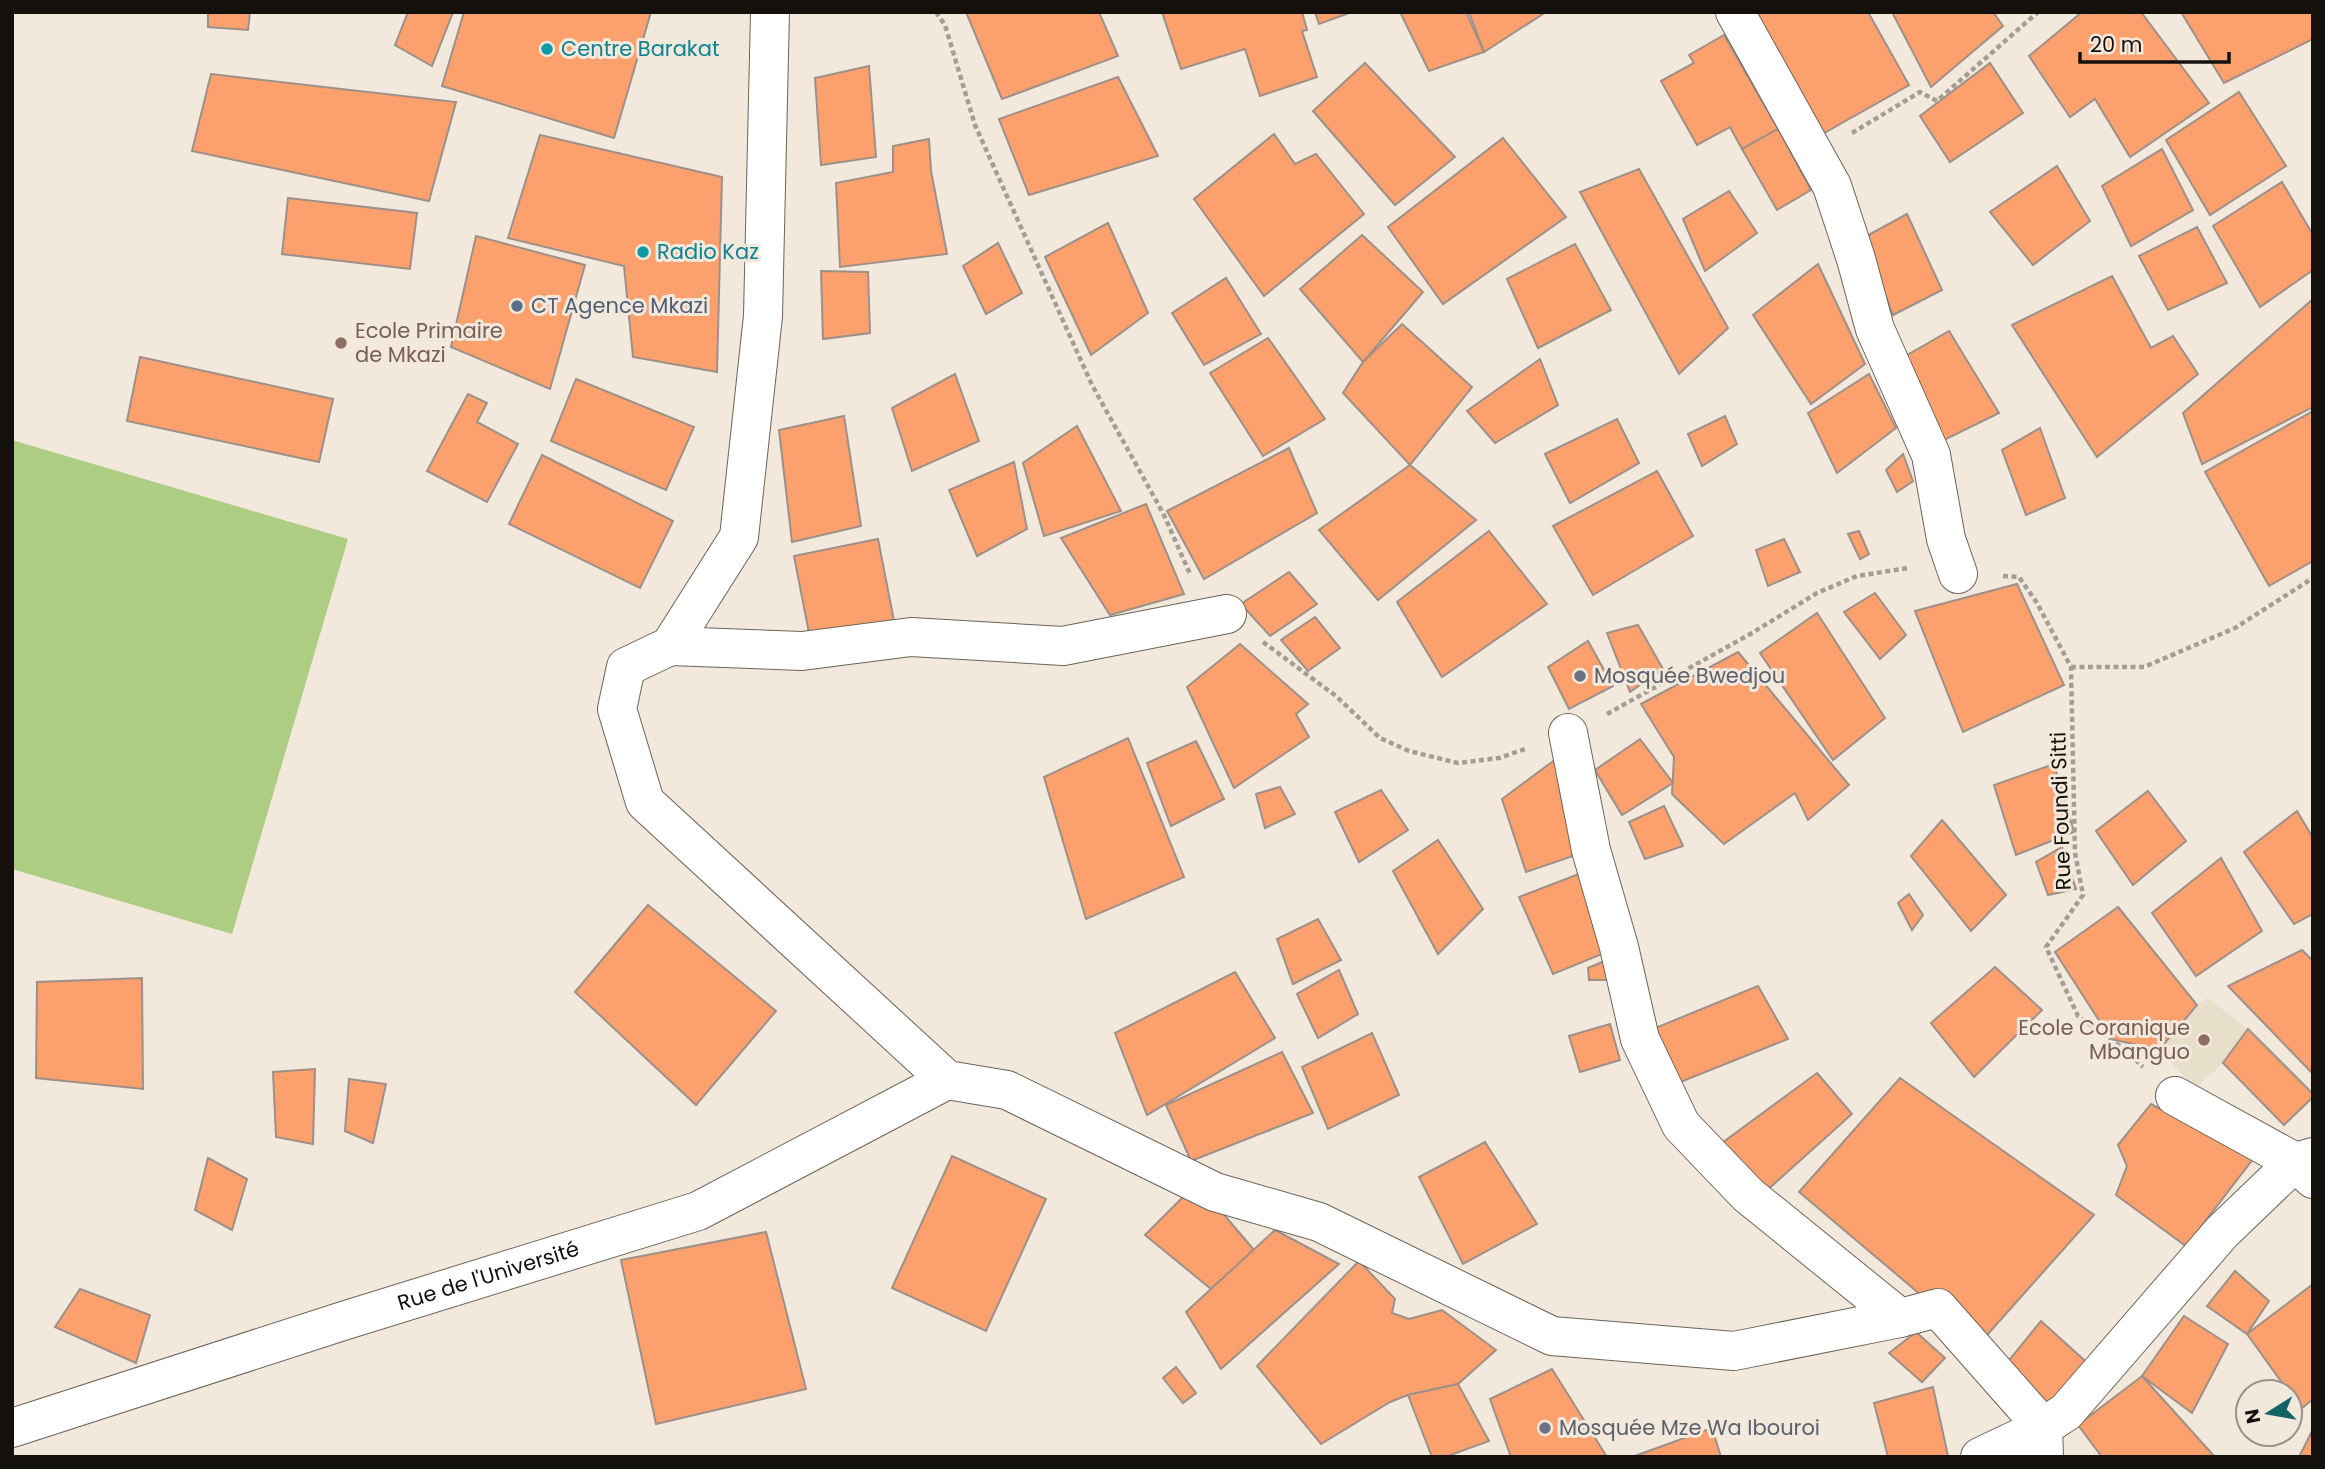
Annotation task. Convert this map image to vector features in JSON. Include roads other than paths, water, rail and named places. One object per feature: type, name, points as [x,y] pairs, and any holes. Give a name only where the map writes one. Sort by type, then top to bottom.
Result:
[{"type":"street","points":[[670,646],[738,537],[763,316],[770,12]]},
{"type":"street","points":[[1735,12],[1832,186],[1875,329],[1931,456],[1952,557]]},
{"type":"street","points":[[1227,614],[1063,646],[911,637],[802,651],[670,646],[626,667],[617,709],[645,802],[947,1080],[1007,1090],[1215,1192],[1319,1222],[1552,1335],[1734,1351],[1938,1308],[2043,1442]]},
{"type":"street","points":[[1568,733],[1591,850],[1619,947],[1640,1039],[1681,1125],[1748,1195],[1900,1318]]},
{"type":"street","name":"Rue de l'Université","points":[[12,1428],[343,1321],[698,1211],[947,1080]]},
{"type":"street","points":[[1980,1457],[2043,1442],[2222,1232],[2307,1166],[2175,1096]]},
{"type":"place","name":"Centre Barakat","points":[[547,49]]},
{"type":"place","name":"Radio Kaz","points":[[643,252]]},
{"type":"place","name":"CT Agence Mkazi","points":[[517,306]]},
{"type":"place","name":"Ecole Primaire de Mkazi","points":[[341,343]]},
{"type":"place","name":"Mosquée Bwedjou","points":[[1580,676]]},
{"type":"place","name":"Ecole Coranique Mbanguo","points":[[2204,1040]]},
{"type":"place","name":"Mosquée Mze Wa Ibouroi","points":[[1545,1428]]}]
